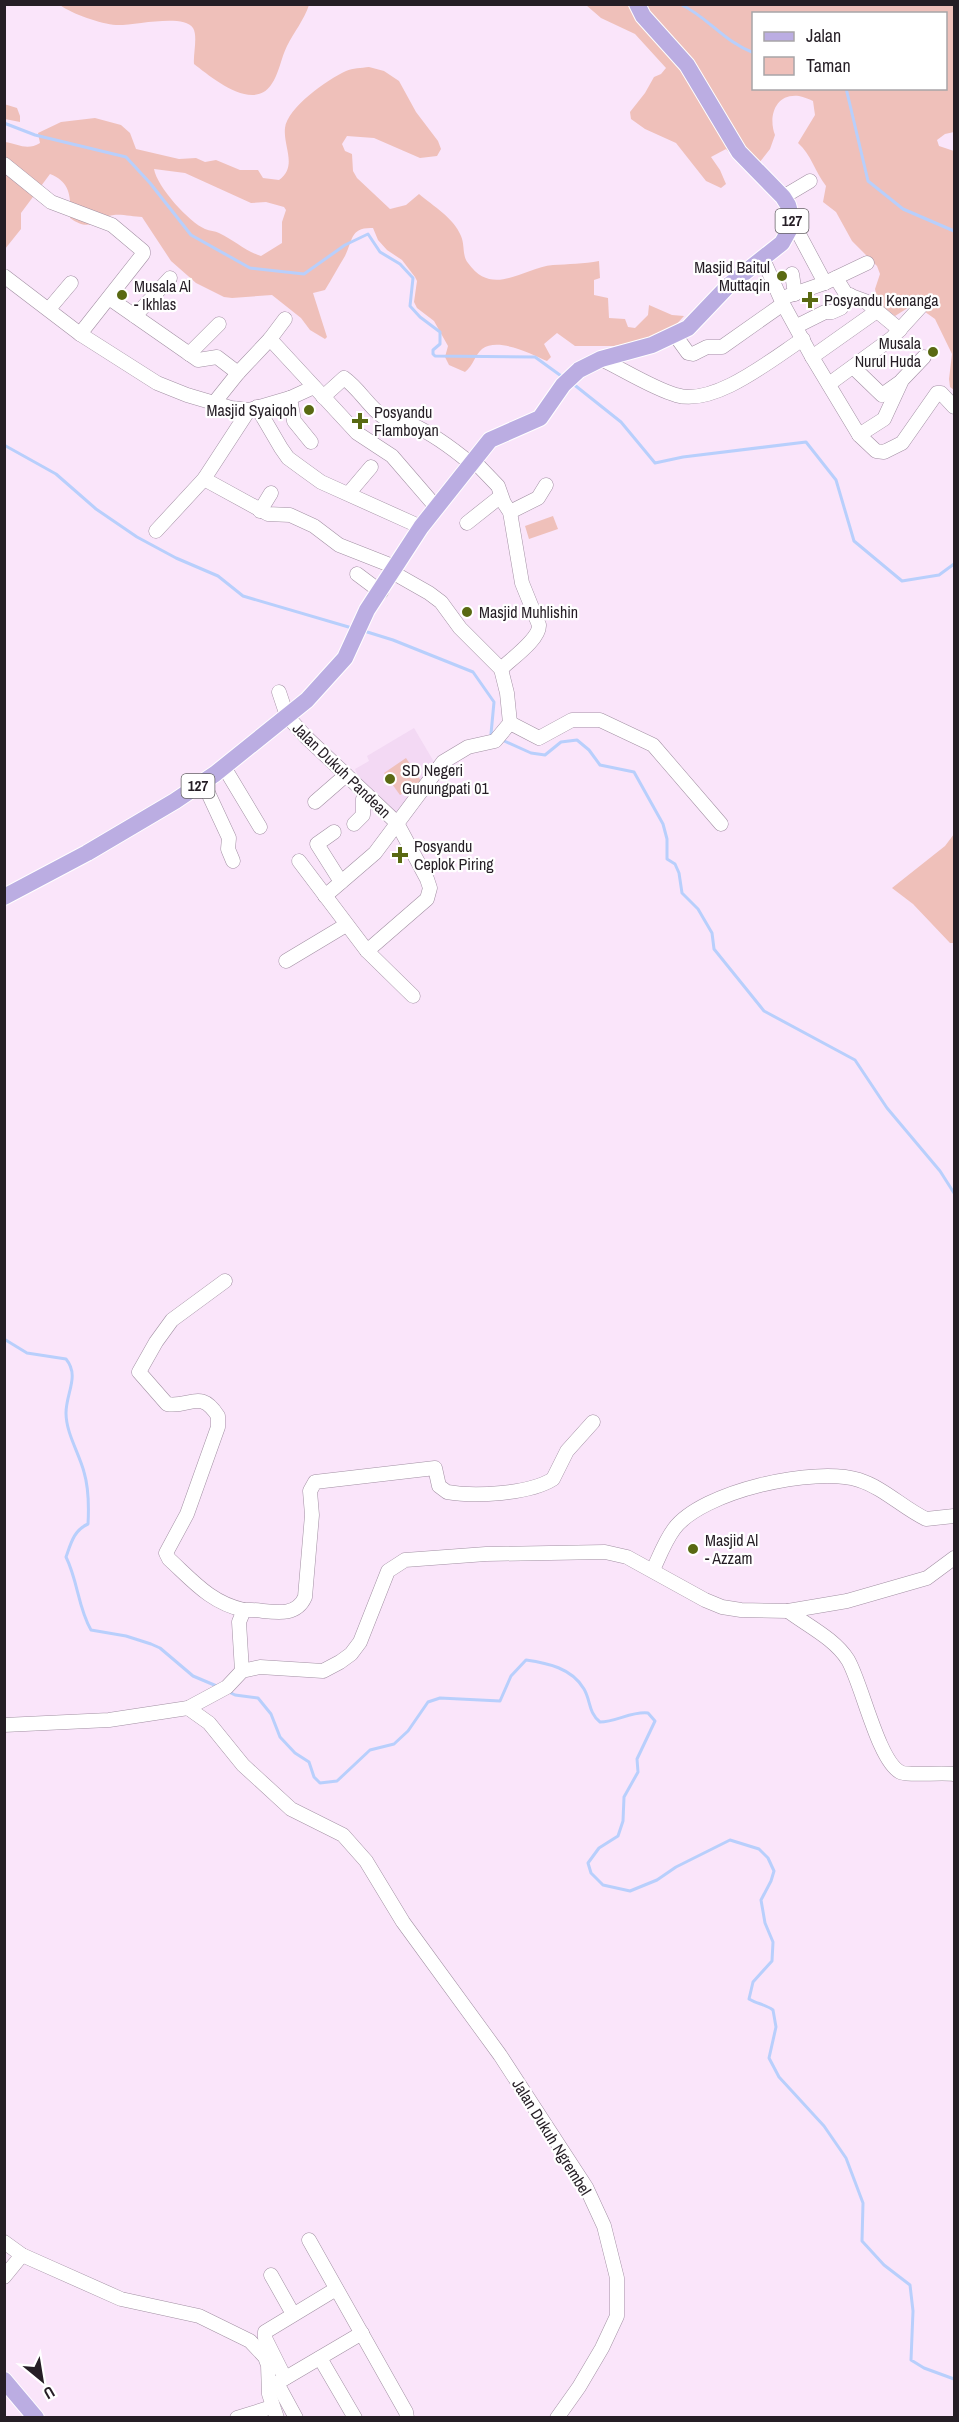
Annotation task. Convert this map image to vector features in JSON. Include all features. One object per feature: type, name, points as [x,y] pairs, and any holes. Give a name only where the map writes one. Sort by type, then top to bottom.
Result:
[{"type":"main road","name":"127","points":[[4,897],[87,853],[203,782],[287,716],[329,678],[345,658],[368,610],[421,527],[472,461],[495,436],[540,418],[564,385],[579,370],[601,359],[652,345],[675,335],[699,319],[729,285],[782,243],[793,223],[789,205],[740,152],[687,65],[643,16],[637,4]]},
{"type":"main road","points":[[8,2391],[36,2418]]},
{"type":"street","points":[[4,164],[51,202],[112,225],[141,248],[143,254],[80,334]]},
{"type":"street","points":[[783,197],[810,181]]},
{"type":"street","points":[[793,223],[830,281],[846,294],[865,300],[900,330]]},
{"type":"street","points":[[763,259],[787,299],[812,357],[859,435],[876,452],[884,452],[902,443],[937,393],[941,393],[954,407]]},
{"type":"street","points":[[675,335],[688,353],[693,354],[707,347],[722,347],[787,299],[867,263]]},
{"type":"street","points":[[787,299],[792,274]]},
{"type":"street","points":[[4,276],[80,334],[157,383],[231,408],[253,409],[318,392],[344,378],[384,417],[395,423],[408,423],[419,428],[472,461],[498,486],[510,512],[522,583],[539,630],[533,640],[501,669]]},
{"type":"street","points":[[135,316],[170,278]]},
{"type":"street","points":[[49,309],[71,283]]},
{"type":"street","points":[[601,359],[676,396],[694,397],[729,386],[800,333],[841,308],[850,295]]},
{"type":"street","points":[[109,298],[189,354],[202,360],[217,357],[238,373]]},
{"type":"street","points":[[829,384],[900,330],[923,304]]},
{"type":"street","points":[[812,357],[877,311]]},
{"type":"street","points":[[214,403],[285,319]]},
{"type":"street","points":[[189,354],[219,324]]},
{"type":"street","points":[[270,339],[357,434],[392,456],[436,507]]},
{"type":"street","points":[[853,367],[882,395],[902,380],[924,357]]},
{"type":"street","points":[[859,435],[884,419],[902,380]]},
{"type":"street","points":[[290,398],[294,420],[311,442]]},
{"type":"street","points":[[156,531],[204,479],[253,409]]},
{"type":"street","points":[[253,409],[288,458],[321,482],[421,527]]},
{"type":"street","points":[[349,493],[371,467]]},
{"type":"street","points":[[204,479],[268,514],[290,515],[314,526],[339,545],[393,569],[441,603],[460,628],[501,669],[507,693],[502,733],[539,738],[572,720],[600,720],[653,745],[721,824]]},
{"type":"street","points":[[510,512],[538,498],[546,484]]},
{"type":"street","points":[[261,511],[271,493]]},
{"type":"street","points":[[467,523],[501,496]]},
{"type":"street","points":[[357,574],[381,592]]},
{"type":"street","points":[[279,692],[287,716]]},
{"type":"street","name":"Jalan Dukuh Pandean","points":[[287,716],[306,737],[397,823],[428,879],[429,894],[367,951]]},
{"type":"street","name":"Jalan Dukuh Pandean","points":[[326,896],[375,853],[443,762],[468,747],[502,733]]},
{"type":"street","points":[[224,767],[260,827]]},
{"type":"street","points":[[315,802],[346,775]]},
{"type":"street","points":[[203,782],[230,838],[228,849],[233,861]]},
{"type":"street","points":[[354,824],[363,815],[363,799],[366,794]]},
{"type":"street","points":[[334,832],[316,844],[341,882]]},
{"type":"street","points":[[299,861],[367,951],[413,996]]},
{"type":"street","points":[[286,961],[346,925]]},
{"type":"street","points":[[225,1281],[172,1320],[139,1372],[167,1404],[199,1400],[207,1404],[218,1416],[218,1427],[187,1514],[166,1553],[169,1559],[208,1596],[234,1608],[281,1613],[303,1602],[311,1543],[310,1491],[315,1482],[435,1468],[439,1485],[447,1492],[527,1490],[553,1479],[567,1450],[592,1422]]},
{"type":"street","points":[[653,1570],[674,1528],[709,1502],[748,1488],[792,1479],[838,1476],[859,1480],[886,1492],[926,1520],[954,1516]]},
{"type":"street","points":[[4,1725],[109,1720],[188,1708],[222,1690],[242,1671],[260,1667],[322,1671],[351,1654],[360,1642],[388,1570],[405,1560],[486,1554],[605,1552],[627,1557],[705,1600],[722,1606],[741,1610],[788,1611],[847,1601],[927,1578],[954,1558]]},
{"type":"street","points":[[242,1671],[239,1622],[244,1610]]},
{"type":"street","points":[[788,1611],[840,1648],[853,1672],[880,1742],[892,1766],[899,1772],[909,1775],[934,1772],[954,1774]]},
{"type":"street","name":"Jalan Dukuh Ngrembel","points":[[188,1708],[208,1723],[243,1765],[291,1809],[343,1835],[366,1861],[404,1922],[500,2055],[586,2187],[604,2226],[617,2278],[617,2316],[602,2348],[557,2418]]},
{"type":"street","points":[[309,2240],[407,2415]]},
{"type":"street","points":[[4,2242],[22,2255],[121,2299],[200,2316],[250,2341],[265,2357],[270,2374],[269,2394],[275,2412],[237,2418]]},
{"type":"street","points":[[4,2277],[22,2255]]},
{"type":"street","points":[[271,2275],[293,2314]]},
{"type":"street","points":[[285,2378],[264,2335],[265,2332],[336,2289]]},
{"type":"street","points":[[296,2418],[277,2383],[362,2333]]},
{"type":"street","points":[[320,2358],[355,2418]]},
{"type":"shaded area","name":"SD Negeri Gunungpati 01","points":[[414,728],[437,767],[394,824],[347,782],[358,776],[355,769],[369,761],[367,756]]},
{"type":"green space","points":[[60,5],[309,5],[287,46],[274,81],[263,92],[253,95],[232,90],[194,64],[195,36],[193,28],[188,24],[179,21],[157,21],[116,25],[95,21]]},
{"type":"green space","points":[[586,5],[954,5],[954,132],[945,134],[937,140],[939,146],[954,151],[954,390],[950,387],[949,379],[952,354],[935,319],[914,304],[895,316],[881,305],[875,289],[880,274],[877,266],[852,241],[836,212],[823,202],[826,186],[798,143],[815,115],[813,101],[791,96],[779,102],[772,121],[775,135],[770,149],[759,163],[738,161],[726,149],[711,157],[726,184],[721,188],[706,181],[676,143],[645,129],[631,119],[630,112],[654,77],[666,68],[635,34],[601,18]]},
{"type":"green space","points":[[369,67],[384,71],[399,81],[416,112],[438,141],[441,149],[437,156],[420,158],[374,138],[347,136],[342,144],[345,151],[352,154],[353,171],[357,178],[390,209],[406,205],[419,194],[443,213],[458,230],[466,260],[478,273],[487,278],[498,280],[541,267],[599,261],[600,278],[594,280],[594,295],[608,298],[609,318],[625,319],[628,327],[635,328],[648,315],[649,305],[672,315],[684,316],[674,327],[643,340],[614,346],[575,346],[557,333],[544,344],[551,357],[547,361],[515,348],[489,346],[480,351],[465,372],[449,365],[445,357],[448,346],[434,321],[417,308],[414,302],[417,281],[415,277],[402,260],[387,250],[378,240],[373,228],[356,232],[325,290],[313,293],[327,337],[325,339],[310,330],[301,318],[272,295],[224,297],[196,283],[171,261],[142,217],[114,215],[89,225],[77,223],[70,218],[70,197],[66,186],[50,174],[21,213],[21,229],[5,249],[5,142],[27,147],[35,145],[40,143],[38,133],[61,122],[95,118],[121,125],[130,133],[136,149],[179,159],[196,158],[205,162],[216,160],[240,170],[258,170],[263,178],[279,180],[285,175],[289,162],[285,135],[287,120],[300,103],[338,75],[349,70]],"holes":[[[154,169],[185,173],[251,203],[266,202],[284,207],[286,210],[282,222],[282,243],[261,256],[219,233],[198,225],[167,194]]]},
{"type":"green space","points":[[4,104],[17,108],[20,122],[5,119]]},
{"type":"green space","points":[[553,516],[558,529],[529,539],[525,526]]},
{"type":"green space","points":[[406,758],[421,781],[400,795],[384,773]]},
{"type":"green space","points":[[954,834],[954,943],[950,943],[913,904],[892,888],[945,846]]},
{"type":"waterway","points":[[680,4],[690,9],[734,43],[752,52]]},
{"type":"waterway","points":[[846,90],[868,181],[903,209],[954,231]]},
{"type":"waterway","points":[[4,123],[35,135],[126,157],[191,235],[250,268],[304,274],[345,245],[368,234],[380,252],[400,264],[413,278],[410,306],[440,332],[440,344],[433,350],[435,356],[535,357],[564,378]]},
{"type":"waterway","points":[[572,383],[621,422],[655,463],[683,457],[806,442],[836,480],[854,541],[902,581],[939,575],[954,564]]},
{"type":"waterway","points":[[4,445],[56,474],[96,509],[137,537],[176,558],[218,576],[243,596],[352,628]]},
{"type":"waterway","points":[[364,631],[473,672],[494,702],[491,734],[494,735]]},
{"type":"waterway","points":[[502,740],[531,753],[545,755],[561,742],[577,740],[589,750],[600,765],[634,772],[663,824],[667,839],[667,859],[675,864],[679,873],[682,893],[698,909],[712,933],[714,949],[764,1011],[855,1060],[887,1108],[940,1171],[954,1193]]},
{"type":"waterway","points":[[4,1339],[27,1353],[66,1359],[70,1365],[72,1378],[66,1413],[70,1435],[86,1478],[88,1524],[76,1533],[66,1557],[83,1613],[91,1630],[126,1636],[160,1648],[193,1676],[219,1687]]},
{"type":"waterway","points":[[227,1691],[235,1695],[258,1698],[271,1714],[280,1737],[295,1753],[309,1762],[314,1777],[320,1783],[337,1781],[370,1750],[394,1744],[408,1731],[428,1702],[440,1698],[500,1701],[511,1676],[526,1660],[550,1665],[573,1676],[584,1689],[593,1714],[600,1722],[648,1713],[655,1721],[637,1759],[638,1772],[624,1797],[623,1821],[618,1836],[599,1848],[588,1863],[591,1873],[603,1885],[630,1891],[657,1880],[676,1867],[730,1840],[759,1849],[768,1858],[774,1871],[761,1900],[765,1923],[773,1942],[772,1961],[753,1982],[749,1999],[773,2010],[776,2027],[769,2058],[779,2077],[824,2126],[846,2158],[863,2203],[862,2241],[884,2265],[910,2285],[913,2311],[911,2360],[924,2368],[954,2379]]},
{"type":"place","name":"Masjid Baitul Muttaqin","points":[[782,276]]},
{"type":"place","name":"Musala Al - Ikhlas","points":[[122,295]]},
{"type":"place","name":"Posyandu Kenanga","points":[[810,300]]},
{"type":"place","name":"Musala Nurul Huda","points":[[933,352]]},
{"type":"place","name":"Masjid Syaiqoh","points":[[309,410]]},
{"type":"place","name":"Posyandu Flamboyan","points":[[360,421]]},
{"type":"place","name":"Masjid Muhlishin","points":[[467,612]]},
{"type":"place","name":"SD Negeri Gunungpati 01","points":[[390,779]]},
{"type":"place","name":"Posyandu Ceplok Piring","points":[[400,855]]},
{"type":"place","name":"Masjid Al - Azzam","points":[[693,1549]]}]
